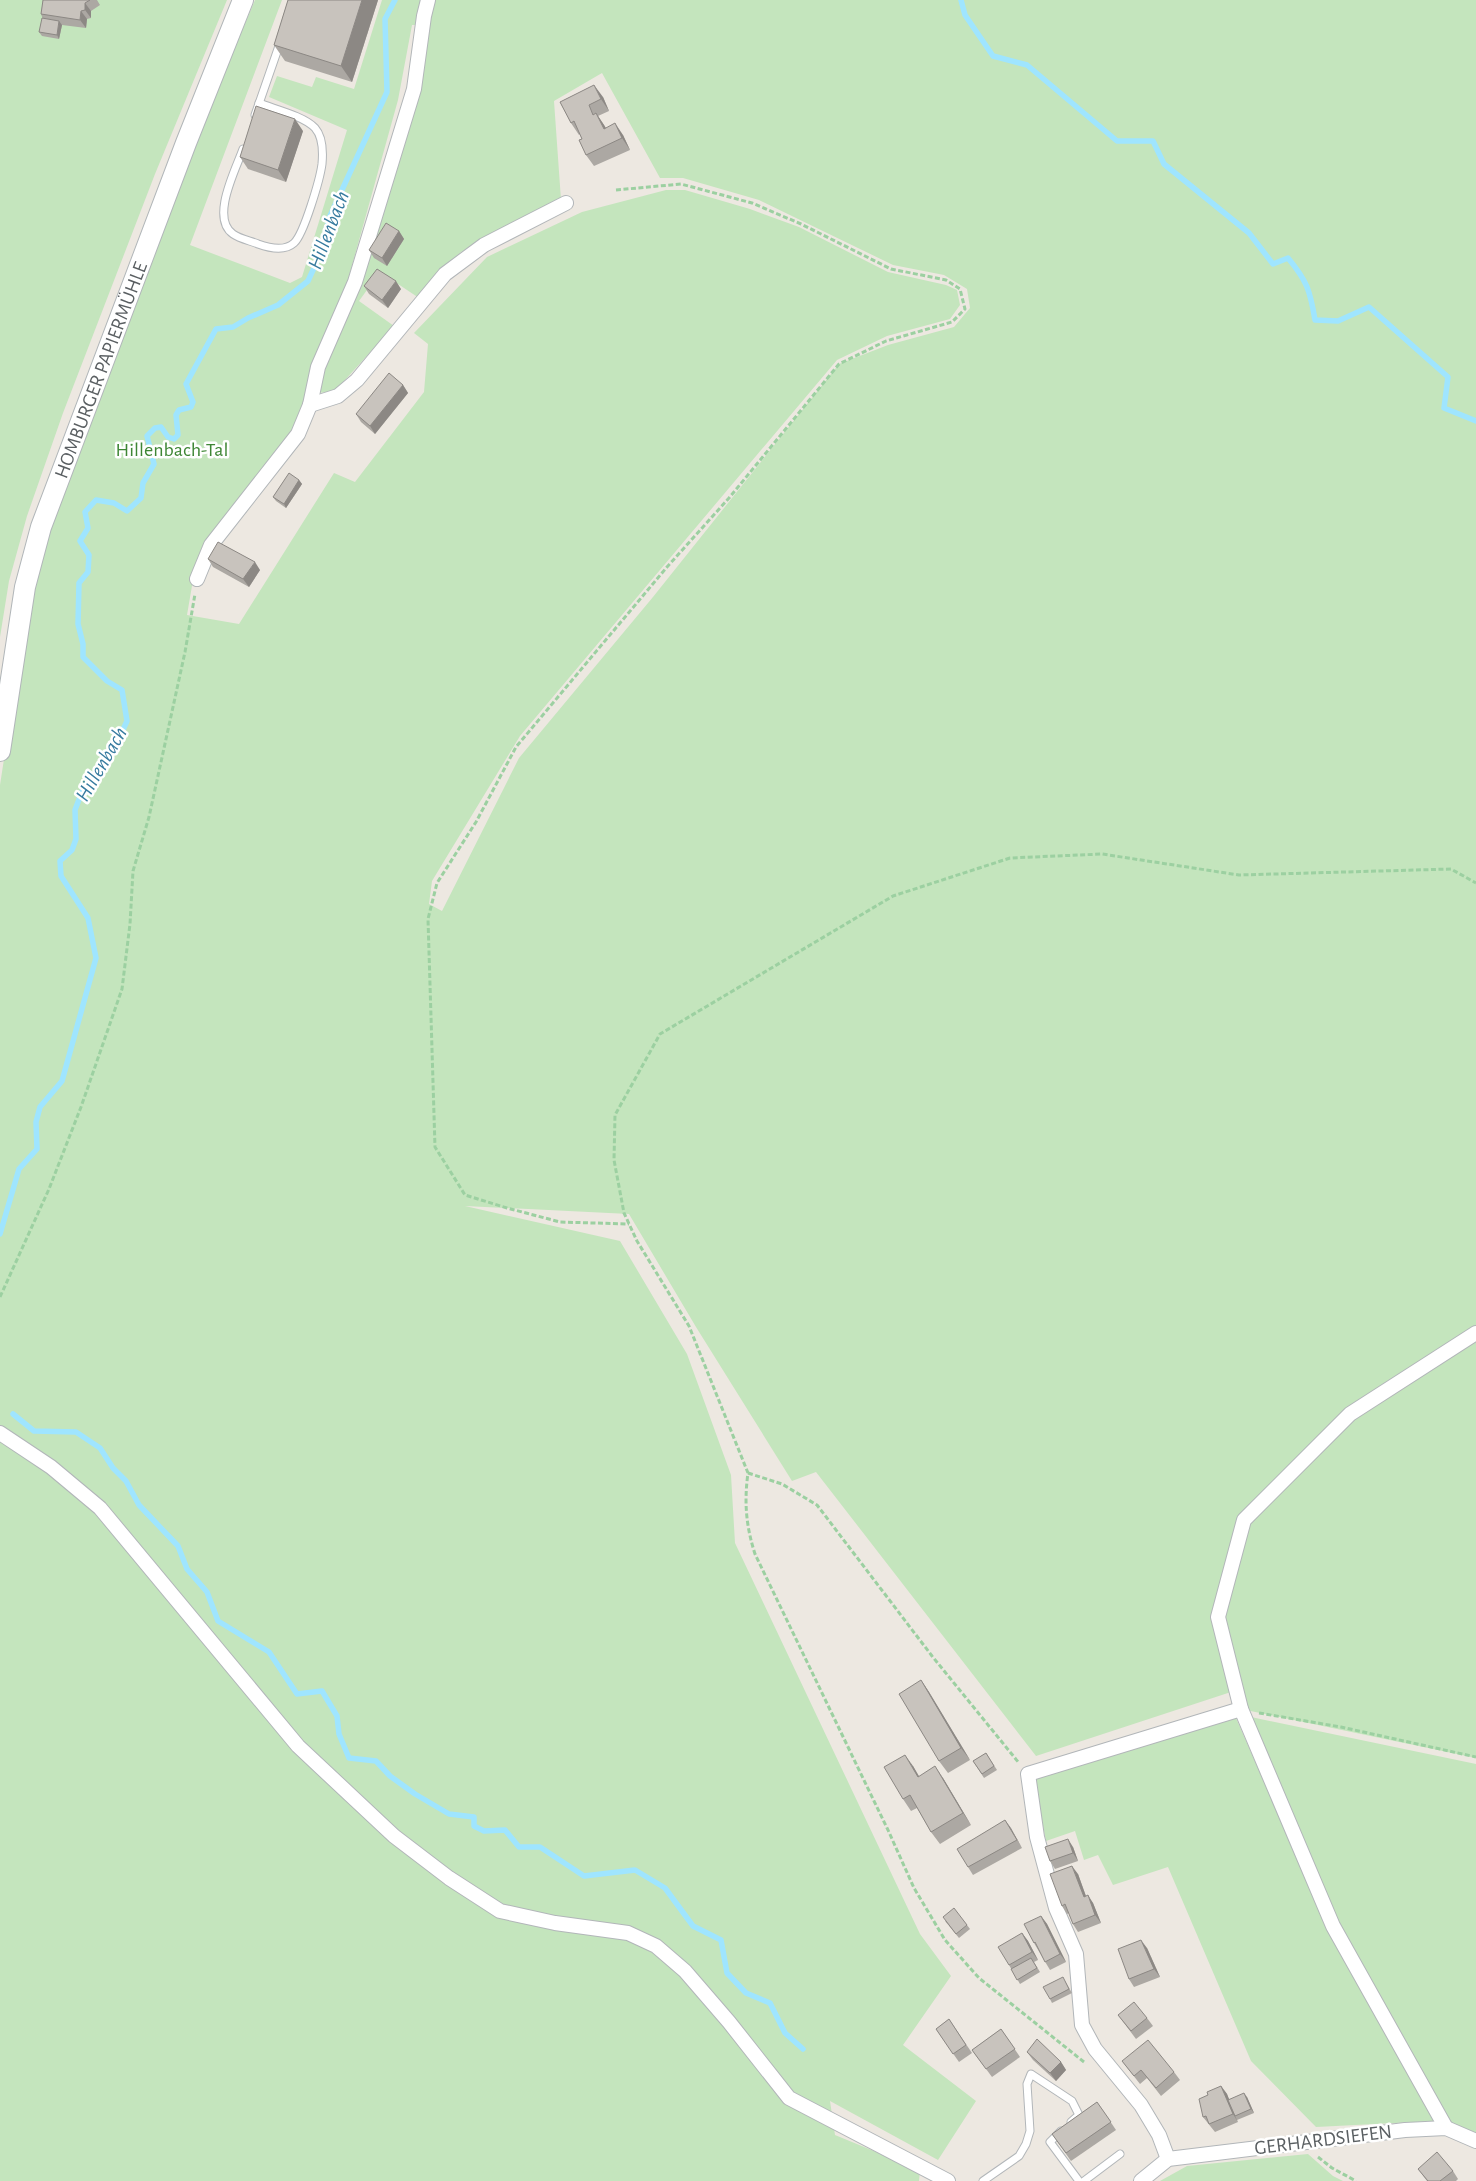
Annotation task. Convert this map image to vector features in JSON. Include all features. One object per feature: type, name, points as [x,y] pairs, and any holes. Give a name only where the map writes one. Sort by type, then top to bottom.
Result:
[{"type":"main road","name":"HOMBURGER PAPIERMÜHLE","points":[[0,751],[24,587],[41,527],[182,152],[243,0]]},
{"type":"street","points":[[197,579],[211,545],[298,434],[310,405],[318,366],[355,282],[414,89],[428,0]]},
{"type":"street","points":[[310,405],[338,396],[357,380],[445,274],[484,245],[566,203]]},
{"type":"street","points":[[1446,2128],[1333,1926],[1241,1709],[1218,1617],[1244,1520],[1350,1414],[1476,1333]]},
{"type":"street","points":[[0,1433],[51,1467],[100,1508],[298,1746],[394,1836],[449,1878],[500,1911],[555,1923],[628,1933],[656,1946],[692,1979],[789,2098],[948,2181]]},
{"type":"street","points":[[1141,2181],[1168,2159],[1159,2135],[1141,2106],[1095,2049],[1082,2025],[1076,1954],[1056,1908],[1037,1837],[1028,1774],[1241,1709]]},
{"type":"street","name":"GERHARDSIEFEN","points":[[1168,2159],[1405,2130],[1446,2128],[1476,2141]]},
{"type":"lane","points":[[253,121],[284,32]]},
{"type":"lane","points":[[247,140],[224,204],[223,215],[226,225],[233,234],[269,248],[284,248],[294,243],[302,233],[322,165],[321,141],[315,128],[302,119],[259,103]]},
{"type":"lane","points":[[983,2181],[1019,2156],[1026,2144],[1030,2132],[1027,2084],[1031,2074],[1072,2102],[1079,2115],[1050,2142],[1079,2181]]},
{"type":"lane","points":[[1084,2181],[1120,2154]]},
{"type":"path","points":[[616,190],[681,184],[752,203],[801,224],[891,270],[946,280],[960,288],[965,308],[952,322],[886,341],[839,364],[729,498],[667,567],[516,747],[476,822],[436,884],[428,919],[435,1147],[465,1195],[560,1222],[629,1224]]},
{"type":"path","points":[[0,1297],[50,1190],[122,989],[130,924],[133,871],[150,817],[186,652],[197,579]]},
{"type":"path","points":[[1086,2063],[979,1978],[944,1940],[914,1888],[755,1554],[747,1529],[745,1495],[748,1473],[689,1326],[637,1241],[624,1213],[614,1160],[615,1115],[660,1034],[893,896],[1010,858],[1102,854],[1239,875],[1451,869],[1476,883]]},
{"type":"path","points":[[748,1473],[782,1484],[817,1505],[932,1656],[1028,1774]]},
{"type":"path","points":[[1241,1709],[1476,1757]]},
{"type":"path","points":[[1300,2142],[1332,2168],[1356,2181]]},
{"type":"green space","points":[[0,0],[227,0],[155,174],[63,413],[27,516],[9,581],[0,637]]},
{"type":"green space","name":"Hillenbach-Tal","points":[[255,0],[282,0],[190,245],[290,283],[302,277],[347,130],[269,97],[277,76],[312,87],[316,77],[354,89],[382,0],[1476,0],[1476,1758],[1241,1709],[1231,1692],[1036,1756],[816,1472],[792,1481],[696,1327],[629,1214],[465,1206],[620,1241],[687,1354],[731,1475],[735,1543],[920,1934],[951,1976],[903,2045],[976,2101],[938,2160],[830,2101],[835,2135],[920,2170],[919,2181],[0,2181],[0,785],[30,591],[47,530]],"holes":[[[412,25],[427,25],[358,286],[321,368],[318,393],[335,391],[394,326],[359,301],[380,272],[419,298],[461,252],[561,200],[554,101],[602,73],[660,178],[683,178],[759,200],[893,265],[944,275],[967,289],[970,308],[954,327],[888,345],[839,364],[653,597],[519,758],[442,911],[429,904],[432,881],[520,736],[837,360],[887,336],[950,319],[960,305],[957,290],[946,285],[888,272],[799,227],[750,209],[685,190],[666,190],[582,212],[487,257],[414,333],[428,344],[424,392],[355,482],[334,473],[239,624],[187,615],[193,580],[310,403],[313,364],[348,280],[398,100]]]},
{"type":"green space","points":[[1251,1717],[1476,1764],[1476,2133],[1450,2122],[1336,1921]]},
{"type":"green space","points":[[1236,1718],[1329,1931],[1435,2121],[1316,2127],[1251,2061],[1168,1867],[1113,1885],[1098,1855],[1084,1860],[1075,1831],[1046,1841],[1033,1775]]},
{"type":"green space","points":[[1308,2154],[1333,2176],[1343,2181],[1160,2181],[1187,2166]]},
{"type":"building","points":[[43,0],[90,0],[85,3],[85,10],[81,11],[80,20],[41,14]]},
{"type":"building","points":[[288,0],[362,0],[341,66],[274,45]]},
{"type":"building","points":[[42,18],[59,21],[57,35],[39,32]]},
{"type":"building","points":[[594,85],[601,99],[589,105],[593,115],[596,113],[604,129],[615,123],[622,138],[586,155],[579,140],[582,139],[574,121],[571,123],[560,102]]},
{"type":"building","points":[[256,106],[295,119],[278,170],[240,157]]},
{"type":"building","points":[[386,223],[399,231],[382,258],[369,250]]},
{"type":"building","points":[[377,269],[396,281],[382,300],[364,286]]},
{"type":"building","points":[[389,373],[403,385],[370,426],[356,414]]},
{"type":"building","points":[[289,473],[299,480],[284,504],[273,497]]},
{"type":"building","points":[[218,542],[255,562],[243,579],[208,559]]},
{"type":"building","points":[[921,1680],[961,1748],[939,1761],[899,1694]]},
{"type":"building","points":[[986,1753],[994,1766],[982,1774],[973,1761]]},
{"type":"building","points":[[905,1755],[918,1777],[935,1766],[963,1813],[931,1832],[910,1795],[903,1799],[884,1767]]},
{"type":"building","points":[[1005,1820],[1017,1840],[968,1867],[957,1849]]},
{"type":"building","points":[[1068,1839],[1073,1853],[1050,1861],[1045,1847]]},
{"type":"building","points":[[1072,1866],[1084,1897],[1088,1895],[1095,1915],[1073,1924],[1065,1904],[1062,1906],[1050,1874]]},
{"type":"building","points":[[954,1908],[967,1925],[956,1934],[943,1917]]},
{"type":"building","points":[[1041,1916],[1060,1954],[1045,1962],[1024,1924]]},
{"type":"building","points":[[1022,1933],[1032,1952],[1009,1965],[998,1947]]},
{"type":"building","points":[[1141,1940],[1154,1969],[1129,1979],[1118,1949]]},
{"type":"building","points":[[1031,1958],[1037,1968],[1017,1980],[1011,1969]]},
{"type":"building","points":[[1063,1977],[1069,1989],[1050,1999],[1043,1987]]},
{"type":"building","points":[[1134,2002],[1147,2018],[1131,2031],[1118,2015]]},
{"type":"building","points":[[949,2019],[966,2045],[953,2054],[936,2029]]},
{"type":"building","points":[[1001,2029],[1015,2049],[986,2069],[972,2050]]},
{"type":"building","points":[[1037,2039],[1061,2062],[1050,2073],[1027,2052]]},
{"type":"building","points":[[1148,2040],[1174,2072],[1156,2088],[1141,2070],[1134,2076],[1122,2061]]},
{"type":"building","points":[[1221,2086],[1233,2114],[1209,2124],[1206,2116],[1203,2117],[1199,2099],[1208,2095],[1207,2092]]},
{"type":"building","points":[[1244,2093],[1251,2109],[1235,2116],[1228,2100]]},
{"type":"building","points":[[1097,2102],[1111,2122],[1066,2153],[1052,2134]]},
{"type":"building","points":[[1437,2152],[1453,2171],[1440,2181],[1428,2181],[1418,2169]]},
{"type":"waterway","name":"Hillenbach","points":[[0,1234],[19,1169],[37,1149],[36,1122],[40,1107],[62,1081],[96,958],[88,918],[61,876],[60,861],[72,850],[76,839],[75,810],[83,789],[115,747],[127,721],[122,690],[107,681],[83,657],[83,644],[78,624],[79,583],[88,572],[89,555],[80,541],[88,528],[85,512],[96,500],[114,503],[127,511],[141,498],[143,483],[154,464],[147,436],[155,428],[161,427],[168,437],[174,439],[178,435],[176,415],[179,410],[191,407],[193,402],[186,384],[216,329],[233,327],[278,305],[308,281],[319,257],[330,216],[387,92],[385,19],[395,0]]},
{"type":"waterway","points":[[961,0],[965,15],[993,56],[1027,65],[1117,141],[1153,141],[1164,164],[1249,233],[1273,264],[1288,258],[1300,273],[1307,286],[1315,320],[1338,321],[1369,307],[1448,377],[1444,408],[1476,421]]},
{"type":"waterway","points":[[13,1414],[34,1431],[76,1432],[100,1448],[113,1468],[126,1481],[139,1505],[178,1546],[187,1569],[207,1592],[218,1621],[269,1652],[297,1694],[322,1691],[337,1716],[339,1734],[349,1758],[376,1761],[390,1776],[415,1794],[449,1814],[474,1817],[474,1826],[484,1831],[505,1830],[519,1847],[540,1847],[584,1876],[635,1870],[665,1888],[693,1926],[721,1940],[727,1973],[746,1993],[770,2003],[785,2033],[803,2049]]}]
